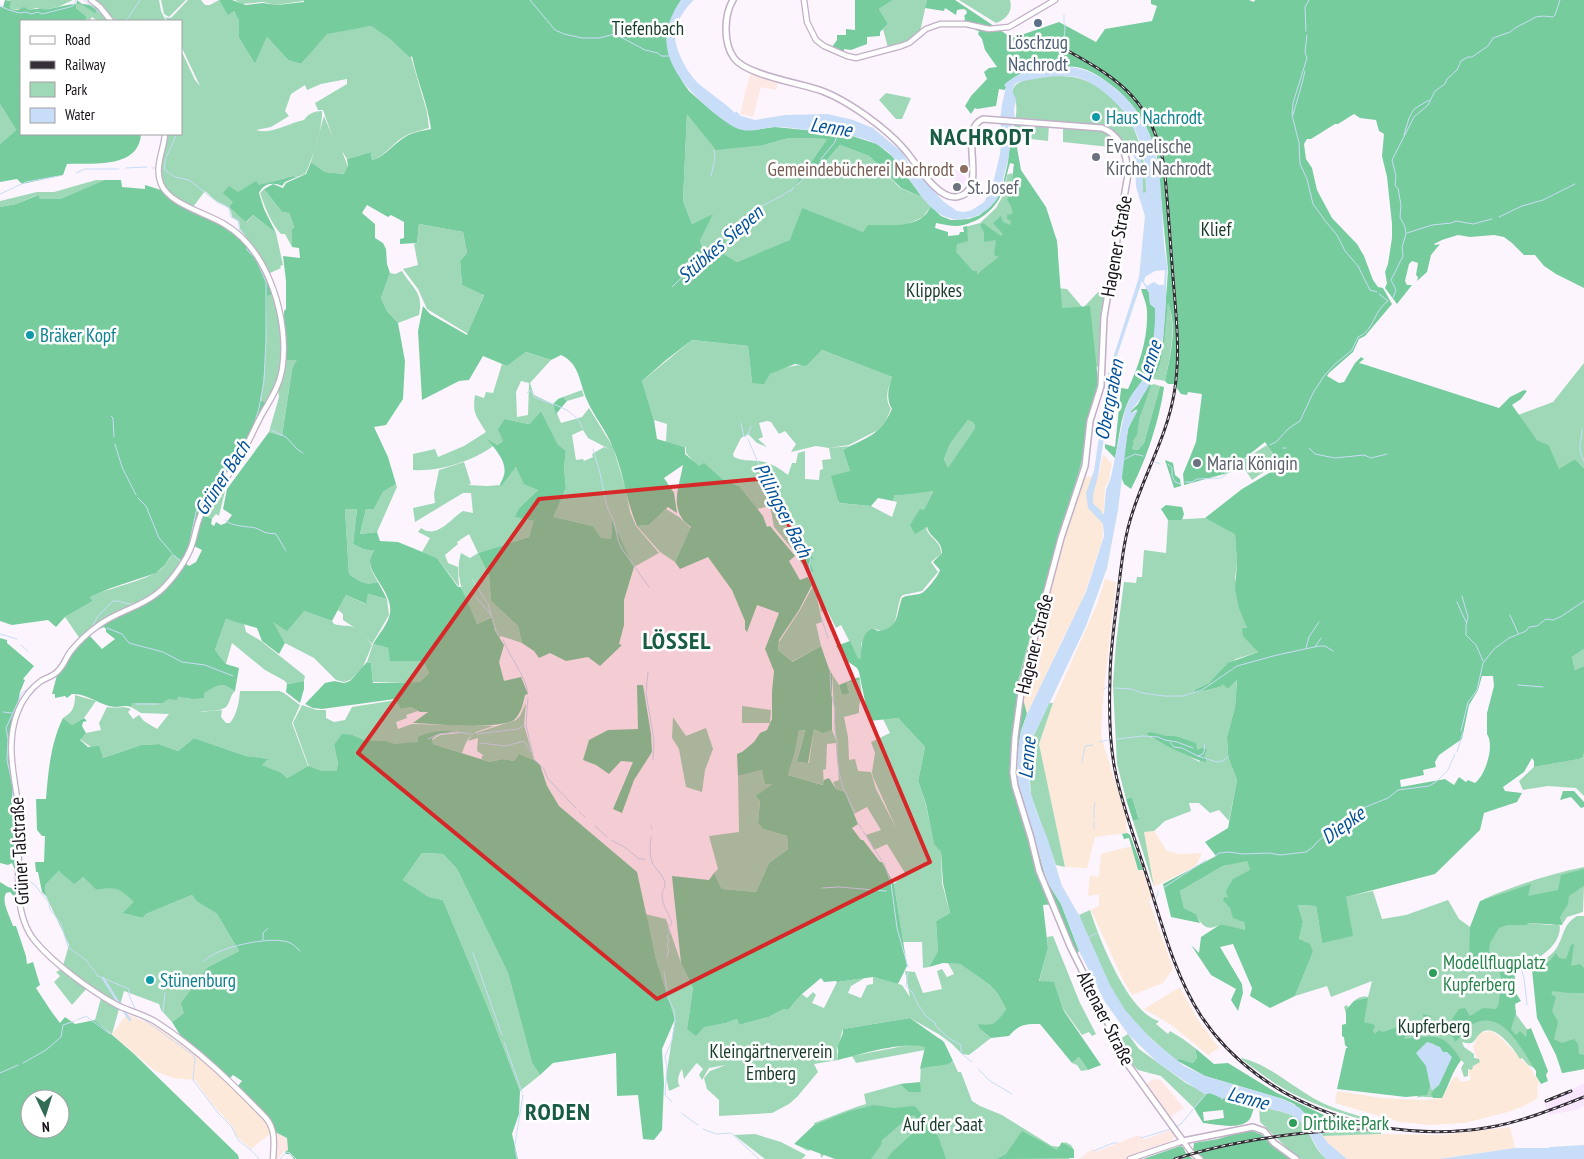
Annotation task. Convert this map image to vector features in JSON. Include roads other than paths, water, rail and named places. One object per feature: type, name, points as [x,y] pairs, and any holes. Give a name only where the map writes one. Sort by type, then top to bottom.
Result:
[{"type":"main road","points":[[91,0],[110,20]]},
{"type":"main road","name":"Hagener Straße","points":[[733,0],[727,16],[727,36],[730,52],[737,62],[751,70],[823,91],[863,114],[876,123],[904,149],[920,171],[943,194],[950,197],[964,194],[971,186],[973,172],[972,140],[975,125],[981,119],[1015,120],[1102,128],[1110,131],[1122,147],[1128,165],[1123,207],[1104,317],[1100,386],[1090,421],[1084,472],[1065,524],[1022,685],[1013,761],[1014,781],[1031,838],[1038,871],[1045,887]]},
{"type":"main road","points":[[804,0],[806,18],[816,40],[824,46],[856,58],[909,43],[928,28],[940,24],[966,24],[989,29],[1009,27],[1055,0]]},
{"type":"main road","name":"Grüner Talstraße","points":[[165,135],[158,169],[160,183],[165,191],[175,200],[234,230],[249,245],[263,267],[274,295],[282,326],[284,353],[281,375],[273,397],[261,416],[244,452],[203,508],[198,519],[190,550],[183,564],[156,594],[106,620],[94,629],[70,652],[58,672],[40,682],[24,698],[13,728],[10,752],[20,819],[19,898],[24,923],[28,932],[36,943],[57,962],[116,1005],[157,1022],[198,1051],[266,1118],[271,1124],[274,1133],[273,1159]]},
{"type":"main road","name":"Altenaer Straße","points":[[1045,887],[1058,913],[1070,946],[1129,1066],[1183,1141]]},
{"type":"main road","points":[[1130,1159],[1171,1144],[1253,1127],[1264,1131],[1274,1143],[1295,1158]]},
{"type":"main road","points":[[1175,1129],[1186,1137],[1194,1139]]},
{"type":"main road","points":[[1171,1144],[1175,1140],[1175,1129]]},
{"type":"main road","points":[[1191,1152],[1194,1139]]},
{"type":"main road","points":[[1183,1141],[1191,1152],[1200,1159]]},
{"type":"water","points":[[681,0],[694,0],[681,17],[675,32],[676,43],[683,62],[699,84],[735,113],[736,111],[741,116],[755,120],[785,115],[828,114],[853,120],[873,128],[903,153],[908,163],[944,202],[957,211],[972,210],[984,202],[992,188],[1000,154],[1002,134],[1000,120],[1006,87],[1004,85],[1018,75],[1042,68],[1082,69],[1094,74],[1116,89],[1135,108],[1147,129],[1155,151],[1159,173],[1164,245],[1168,270],[1162,344],[1152,378],[1145,392],[1131,411],[1131,413],[1138,410],[1128,429],[1118,510],[1107,568],[1086,626],[1030,744],[1028,756],[1030,790],[1062,886],[1079,915],[1110,985],[1125,1010],[1151,1039],[1184,1066],[1205,1076],[1283,1099],[1300,1108],[1328,1143],[1347,1159],[1326,1159],[1303,1124],[1289,1114],[1224,1098],[1222,1100],[1210,1093],[1204,1094],[1158,1063],[1128,1034],[1105,1002],[1079,951],[1061,904],[1048,883],[1023,805],[1017,779],[1018,749],[1021,731],[1027,714],[1086,592],[1104,536],[1103,524],[1088,508],[1086,493],[1094,471],[1107,399],[1108,374],[1139,277],[1145,216],[1136,187],[1135,160],[1128,140],[1137,142],[1143,172],[1143,193],[1146,192],[1146,177],[1142,150],[1133,126],[1117,104],[1106,94],[1080,78],[1055,76],[1019,82],[1015,84],[1012,90],[1016,100],[1015,118],[1012,123],[1008,159],[1000,194],[988,209],[976,216],[960,219],[946,217],[934,210],[924,200],[887,151],[872,142],[848,134],[802,129],[773,127],[743,130],[738,129],[718,116],[697,98],[683,82],[668,53],[667,31]],"holes":[[[1165,270],[1164,285],[1154,282],[1147,286],[1144,282],[1145,277],[1155,271]],[[1142,281],[1149,293],[1150,304],[1155,308],[1152,357],[1144,378],[1131,396],[1125,410],[1111,477],[1106,490],[1105,513],[1101,514],[1102,512],[1093,503],[1093,495],[1107,419],[1113,399],[1112,371]]]},
{"type":"water","points":[[1427,1042],[1440,1047],[1443,1052],[1447,1052],[1452,1057],[1439,1085],[1433,1090],[1431,1089],[1426,1066],[1416,1053]]},
{"type":"water","points":[[1584,1145],[1584,1159],[1439,1159],[1515,1148]]},
{"type":"waterway","name":"Grüner Bach","points":[[0,6],[20,13],[26,12],[31,14],[38,12],[42,14],[70,7],[74,5],[76,0]]},
{"type":"waterway","name":"Grüner Bach","points":[[84,0],[103,15]]},
{"type":"waterway","points":[[127,20],[140,0]]},
{"type":"waterway","name":"Tiefenbach","points":[[530,0],[555,30],[564,34],[582,38],[599,38],[615,34],[645,50],[658,53],[661,56],[672,56]]},
{"type":"waterway","points":[[1306,31],[1305,7],[1309,0]]},
{"type":"waterway","points":[[1393,298],[1396,290],[1391,280],[1403,256],[1402,247],[1406,234],[1400,217],[1401,205],[1398,188],[1395,186],[1396,176],[1392,160],[1414,117],[1428,105],[1435,91],[1445,84],[1447,79],[1457,70],[1461,61],[1472,57],[1488,46],[1493,38],[1510,32],[1536,17],[1553,17],[1560,0]]},
{"type":"waterway","name":"Grüner Bach","points":[[109,15],[115,20]]},
{"type":"waterway","points":[[1064,15],[1064,22]]},
{"type":"waterway","points":[[1060,67],[1065,24]]},
{"type":"waterway","points":[[1307,35],[1305,52],[1307,58],[1293,103],[1292,115],[1299,143],[1300,164],[1307,179],[1313,204],[1337,235],[1345,251],[1358,266],[1370,290],[1377,292]]},
{"type":"waterway","points":[[1293,115],[1305,71]]},
{"type":"waterway","points":[[1404,135],[1414,109],[1429,100]]},
{"type":"waterway","name":"Stübkes Siepen","points":[[797,185],[821,162],[821,159],[835,142],[838,132]]},
{"type":"waterway","name":"Grüner Bach","points":[[176,135],[165,161],[165,170],[175,177],[189,180],[217,202],[229,208],[231,217],[238,221],[240,231],[246,239]]},
{"type":"waterway","points":[[711,176],[715,159],[714,150]]},
{"type":"waterway","points":[[126,168],[147,167]]},
{"type":"waterway","points":[[76,173],[85,169],[119,169]]},
{"type":"waterway","points":[[0,194],[26,182],[59,176]]},
{"type":"waterway","points":[[1499,217],[1522,206],[1543,200],[1575,184]]},
{"type":"waterway","name":"Stübkes Siepen","points":[[672,287],[698,262],[713,251],[729,232],[752,212],[792,190],[794,187]]},
{"type":"waterway","points":[[1407,233],[1432,225],[1456,221],[1473,224],[1492,219]]},
{"type":"waterway","name":"Grüner Bach","points":[[247,247],[247,250],[253,256]]},
{"type":"waterway","name":"Grüner Bach","points":[[253,428],[264,381],[266,339],[266,282],[256,259]]},
{"type":"waterway","points":[[1270,445],[1300,421],[1313,393],[1324,376],[1352,350],[1358,337],[1371,325],[1383,305],[1388,301],[1379,294]]},
{"type":"waterway","points":[[527,393],[531,390],[534,397],[568,411],[579,421],[582,428]]},
{"type":"waterway","points":[[111,416],[113,418],[114,437]]},
{"type":"waterway","name":"Pillingser Bach","points":[[741,423],[744,437],[748,435],[751,426]]},
{"type":"waterway","name":"Diepke","points":[[1582,429],[1580,448],[1584,461]]},
{"type":"waterway","points":[[271,430],[286,437],[303,453]]},
{"type":"waterway","name":"Pillingser Bach","points":[[748,439],[759,465],[766,473],[790,533],[811,559],[809,565],[814,582]]},
{"type":"waterway","points":[[115,444],[122,467],[136,495]]},
{"type":"waterway","name":"Grüner Bach","points":[[189,546],[196,512],[220,473],[230,466],[243,447]]},
{"type":"waterway","points":[[1309,448],[1315,454],[1335,458],[1364,455],[1371,458],[1387,454]]},
{"type":"waterway","points":[[593,449],[607,507],[614,521],[618,540],[622,549],[649,587]]},
{"type":"waterway","points":[[1123,460],[1135,454],[1143,456]]},
{"type":"waterway","points":[[1155,462],[1160,464]]},
{"type":"waterway","points":[[1168,464],[1172,468],[1172,476],[1175,482],[1181,484]]},
{"type":"waterway","points":[[1185,482],[1192,482],[1197,479],[1221,478],[1239,465]]},
{"type":"waterway","points":[[138,498],[146,506],[159,538],[172,553]]},
{"type":"waterway","points":[[225,520],[236,525],[276,534],[286,551]]},
{"type":"waterway","points":[[174,555],[180,561]]},
{"type":"waterway","name":"Grüner Bach","points":[[92,627],[98,616],[113,601],[133,604],[148,598],[162,586],[183,559]]},
{"type":"waterway","points":[[472,579],[488,604],[499,636]]},
{"type":"waterway","name":"Pillingser Bach","points":[[815,584],[823,603]]},
{"type":"waterway","points":[[1462,596],[1468,617],[1466,635],[1476,645],[1483,661]]},
{"type":"waterway","points":[[476,597],[492,616]]},
{"type":"waterway","name":"Diepke","points":[[1461,731],[1468,702],[1477,690],[1483,663],[1494,649],[1509,638],[1526,631],[1529,627],[1537,626],[1546,619],[1553,620],[1562,616],[1584,601]]},
{"type":"waterway","points":[[1457,602],[1466,622]]},
{"type":"waterway","name":"Pillingser Bach","points":[[822,610],[823,605]]},
{"type":"waterway","points":[[1510,615],[1518,633]]},
{"type":"waterway","name":"Pillingser Bach","points":[[821,617],[828,638]]},
{"type":"waterway","points":[[1306,648],[1309,637],[1319,622]]},
{"type":"waterway","points":[[107,628],[122,634],[129,643],[163,652],[182,662],[205,665],[233,676]]},
{"type":"waterway","points":[[0,634],[17,639]]},
{"type":"waterway","points":[[1315,647],[1321,638]]},
{"type":"waterway","points":[[503,640],[524,680],[528,692]]},
{"type":"waterway","points":[[21,645],[28,651]]},
{"type":"waterway","points":[[1115,688],[1131,689],[1142,693],[1164,696],[1183,696],[1202,690],[1237,666],[1319,646],[1325,646],[1333,651]]},
{"type":"waterway","name":"Pillingser Bach","points":[[830,670],[839,772],[843,788],[855,813]]},
{"type":"waterway","points":[[648,672],[646,693],[654,740],[653,760]]},
{"type":"waterway","points":[[1518,685],[1543,687]]},
{"type":"waterway","name":"Grüner Bach","points":[[16,870],[14,854],[16,831],[12,809],[13,787],[7,760],[8,739],[6,728],[22,693],[31,687]]},
{"type":"waterway","points":[[528,698],[526,725],[534,759],[544,769],[548,779],[576,808]]},
{"type":"waterway","points":[[136,704],[158,704]]},
{"type":"waterway","points":[[3,712],[12,713]]},
{"type":"waterway","points":[[477,734],[518,729],[525,725]]},
{"type":"waterway","points":[[428,739],[439,734],[457,732],[470,734]]},
{"type":"waterway","name":"Diepke","points":[[1457,752],[1463,732]]},
{"type":"waterway","points":[[1117,739],[1143,736],[1158,737],[1193,748]]},
{"type":"waterway","points":[[1100,742],[1108,740]]},
{"type":"waterway","points":[[480,743],[506,746],[524,741],[531,752]]},
{"type":"waterway","points":[[1170,742],[1174,747],[1182,748],[1198,756],[1203,754],[1204,744]]},
{"type":"waterway","points":[[1082,762],[1085,746],[1093,745]]},
{"type":"waterway","name":"Diepke","points":[[1214,857],[1219,853],[1229,852],[1280,855],[1306,852],[1324,836],[1344,825],[1363,808],[1388,798],[1398,790],[1429,786],[1436,782],[1448,770],[1455,754]]},
{"type":"waterway","points":[[1198,756],[1217,762],[1223,761],[1229,756]]},
{"type":"waterway","points":[[1094,809],[1095,803]]},
{"type":"waterway","points":[[1094,810],[1094,819]]},
{"type":"waterway","name":"Pillingser Bach","points":[[857,822],[862,829]]},
{"type":"waterway","points":[[1094,822],[1094,829]]},
{"type":"waterway","points":[[595,826],[607,837]]},
{"type":"waterway","name":"Pillingser Bach","points":[[863,831],[882,861]]},
{"type":"waterway","points":[[651,837],[651,858],[665,881],[662,899],[672,923],[668,928],[670,932],[667,936],[669,941],[667,958]]},
{"type":"waterway","points":[[611,840],[626,848],[639,859],[645,859]]},
{"type":"waterway","name":"Diepke","points":[[1163,888],[1206,860]]},
{"type":"waterway","name":"Pillingser Bach","points":[[884,863],[891,883],[897,928],[908,967]]},
{"type":"waterway","name":"Grüner Bach","points":[[21,875],[35,885],[49,903],[50,909],[61,924],[68,947],[86,960],[98,976],[129,989],[129,995],[136,1011]]},
{"type":"waterway","points":[[822,888],[839,887],[886,891]]},
{"type":"waterway","name":"Diepke","points":[[1156,898],[1158,891]]},
{"type":"waterway","points":[[263,940],[263,933],[268,928]]},
{"type":"waterway","name":"Diepke","points":[[1087,938],[1097,933]]},
{"type":"waterway","points":[[204,961],[220,951],[231,947],[269,940],[288,942],[300,951]]},
{"type":"waterway","points":[[473,953],[502,1035]]},
{"type":"waterway","points":[[1519,961],[1524,978],[1527,1005]]},
{"type":"waterway","points":[[664,972],[668,998],[674,1010],[675,1021],[672,1040],[665,1057],[667,1066],[665,1095],[672,1102]]},
{"type":"waterway","name":"Pillingser Bach","points":[[908,972],[906,986],[913,993],[926,1016],[950,1039],[961,1045],[961,1053],[972,1062]]},
{"type":"waterway","points":[[171,981],[174,976]]},
{"type":"waterway","points":[[103,978],[120,1005]]},
{"type":"waterway","points":[[163,1012],[165,993]]},
{"type":"waterway","points":[[124,1011],[130,1020]]},
{"type":"waterway","points":[[77,1020],[86,1016],[110,1034]]},
{"type":"waterway","name":"Grüner Bach","points":[[139,1016],[193,1055],[195,1058],[193,1080],[218,1113],[231,1126],[239,1141],[259,1159]]},
{"type":"waterway","points":[[23,1063],[46,1050],[61,1037],[63,1025],[75,1021]]},
{"type":"waterway","points":[[504,1042],[522,1092]]},
{"type":"waterway","points":[[0,1073],[18,1065]]},
{"type":"waterway","name":"Pillingser Bach","points":[[978,1069],[990,1081],[1012,1094]]},
{"type":"waterway","name":"Grüner Bach","points":[[1175,1127],[1181,1124],[1206,1094]]},
{"type":"waterway","points":[[515,1144],[523,1095]]},
{"type":"waterway","points":[[681,1113],[698,1125]]},
{"type":"waterway","points":[[703,1129],[716,1134],[731,1133],[759,1159]]},
{"type":"waterway","name":"Grüner Bach","points":[[1141,1138],[1171,1129]]},
{"type":"waterway","name":"Grüner Bach","points":[[1094,1151],[1117,1143]]},
{"type":"waterway","points":[[515,1148],[517,1159]]},
{"type":"waterway","name":"Grüner Bach","points":[[280,1159],[287,1152],[296,1159]]},
{"type":"railway","points":[[1068,51],[1104,72],[1132,96],[1152,126],[1159,144],[1164,166],[1178,350],[1176,379],[1171,409],[1138,496],[1125,544],[1111,650],[1110,713],[1113,759],[1121,797],[1164,931],[1183,983],[1201,1016],[1227,1048],[1257,1075],[1292,1097],[1330,1113],[1369,1124],[1410,1131],[1451,1131],[1491,1127],[1527,1118],[1584,1097]]},
{"type":"railway","points":[[1546,1101],[1571,1091]]},
{"type":"railway","points":[[1175,1159],[1223,1146],[1271,1137],[1336,1130],[1369,1129]]},
{"type":"place","name":"Löschzug Nachrodt","points":[[1038,23]]},
{"type":"place","name":"Haus Nachrodt","points":[[1096,117]]},
{"type":"place","name":"Evangelische Kirche Nachrodt","points":[[1096,157]]},
{"type":"place","name":"Gemeindebücherei Nachrodt","points":[[964,169]]},
{"type":"place","name":"St. Josef","points":[[957,187]]},
{"type":"place","name":"Bräker Kopf","points":[[30,335]]},
{"type":"place","name":"Maria Königin","points":[[1197,463]]},
{"type":"place","name":"Modellflugplatz Kupferberg","points":[[1433,973]]},
{"type":"place","name":"Stünenburg","points":[[150,980]]},
{"type":"place","name":"Dirtbike-Park","points":[[1293,1123]]},
{"type":"district","name":"NACHRODT","points":[[982,136]]},
{"type":"district","name":"LÖSSEL","points":[[677,640]]},
{"type":"district","name":"RODEN","points":[[558,1111]]},
{"type":"water label","name":"Lenne","points":[[831,127]]},
{"type":"water label","name":"Lenne","points":[[1149,361]]},
{"type":"water label","name":"Obergraben","points":[[1109,400]]},
{"type":"water label","name":"Lenne","points":[[1027,758]]},
{"type":"water label","name":"Lenne","points":[[1248,1098]]},
{"type":"park label","name":"Klief","points":[[1216,229]]},
{"type":"park label","name":"Klippkes","points":[[934,290]]},
{"type":"park label","name":"Kupferberg","points":[[1434,1026]]},
{"type":"park label","name":"Kleingärtnerverein Emberg","points":[[771,1062]]},
{"type":"park label","name":"Auf der Saat","points":[[943,1124]]}]
